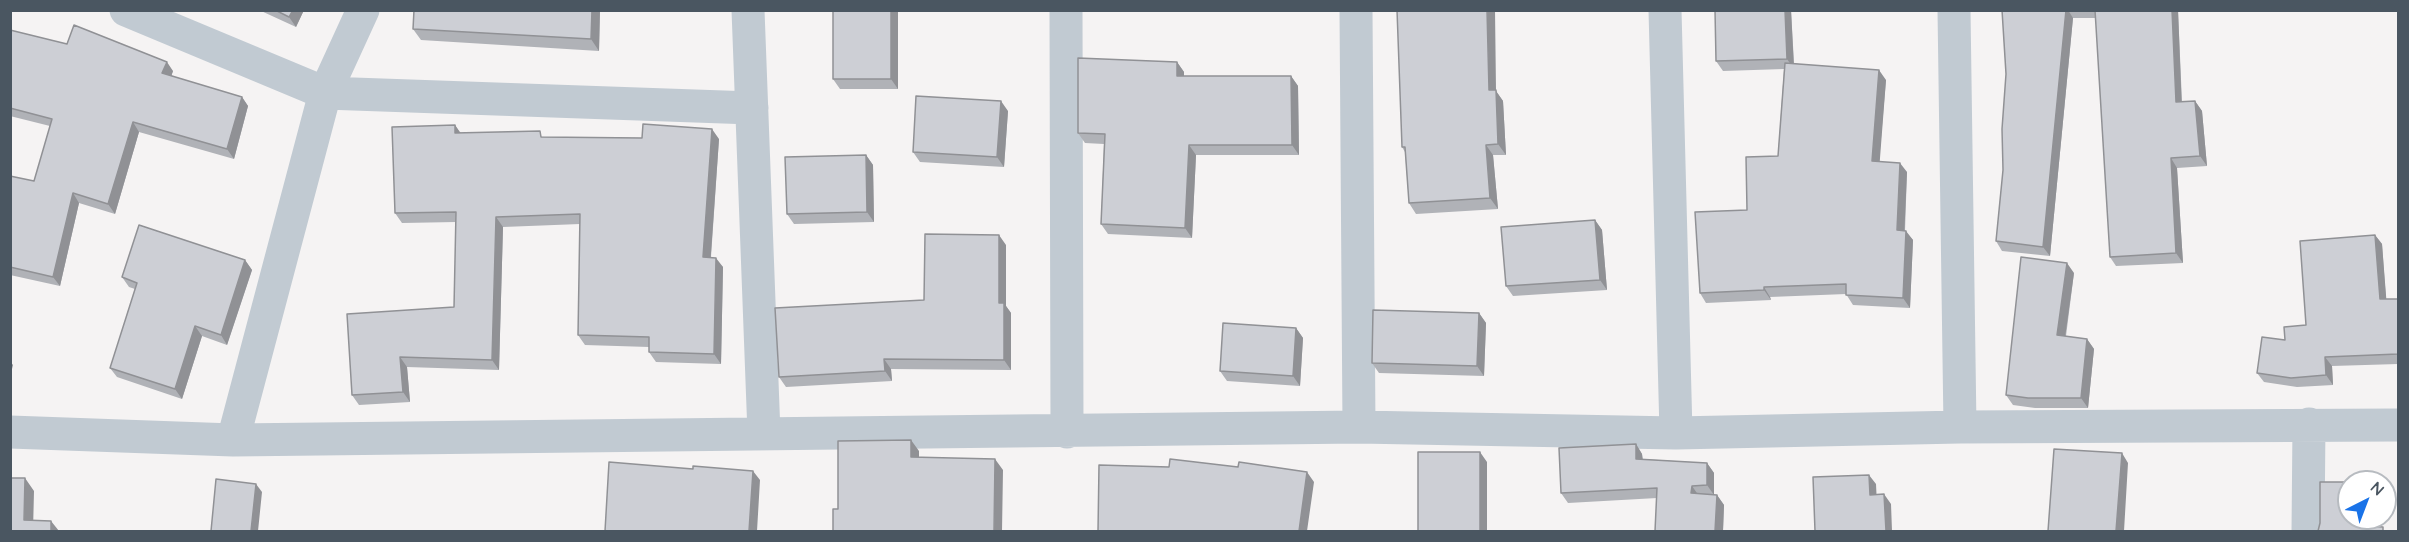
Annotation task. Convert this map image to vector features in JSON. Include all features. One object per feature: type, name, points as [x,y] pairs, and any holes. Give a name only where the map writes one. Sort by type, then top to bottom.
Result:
[{"type":"street","points":[[126,10],[326,93],[752,108]]},
{"type":"street","points":[[233,440],[326,93],[363,10]]},
{"type":"street","points":[[748,10],[764,434]]},
{"type":"street","points":[[1066,10],[1067,432]]},
{"type":"street","points":[[1356,10],[1359,428]]},
{"type":"street","points":[[1665,10],[1676,434]]},
{"type":"street","points":[[1954,10],[1960,427]]},
{"type":"street","points":[[2308,531],[2309,424]]},
{"type":"street","points":[[10,432],[233,440],[1359,428],[1676,434],[1960,427],[2398,425]]},
{"type":"building","points":[[275,10],[293,10],[289,17]]},
{"type":"building","points":[[414,10],[592,10],[591,39],[413,29]]},
{"type":"building","points":[[833,10],[891,10],[891,79],[833,79]]},
{"type":"building","points":[[1397,10],[1487,10],[1489,90],[1496,90],[1498,144],[1486,145],[1490,198],[1409,203],[1405,147],[1402,147]]},
{"type":"building","points":[[1715,10],[1785,10],[1787,59],[1716,61]]},
{"type":"building","points":[[2002,10],[2066,10],[2043,247],[1996,241],[2003,170],[2002,129],[2006,74]]},
{"type":"building","points":[[2095,10],[2172,10],[2176,102],[2195,101],[2200,156],[2171,158],[2176,253],[2110,257]]},
{"type":"building","points":[[74,25],[167,62],[162,73],[242,97],[227,149],[133,122],[108,204],[73,193],[53,277],[10,267],[10,176],[34,181],[52,119],[10,108],[10,30],[67,44]]},
{"type":"building","points":[[1078,58],[1177,62],[1177,76],[1291,76],[1292,145],[1189,145],[1185,228],[1101,224],[1105,134],[1078,133]]},
{"type":"building","points":[[1785,63],[1879,70],[1872,161],[1900,163],[1897,230],[1906,231],[1903,298],[1846,295],[1846,284],[1764,287],[1764,290],[1700,293],[1695,212],[1747,210],[1746,157],[1778,156]]},
{"type":"building","points":[[916,96],[1001,101],[997,157],[913,152]]},
{"type":"building","points":[[643,124],[712,129],[703,257],[716,258],[714,354],[649,352],[649,337],[578,335],[580,214],[496,217],[492,360],[400,357],[403,392],[352,395],[347,314],[454,307],[456,212],[395,213],[392,127],[455,125],[455,133],[540,131],[541,137],[642,138]]},
{"type":"building","points":[[866,155],[867,212],[787,214],[785,157]]},
{"type":"building","points":[[1595,220],[1600,280],[1506,286],[1501,227]]},
{"type":"building","points":[[139,225],[245,260],[221,335],[195,326],[175,389],[110,368],[137,283],[122,277]]},
{"type":"building","points":[[925,234],[999,235],[999,303],[1004,303],[1004,360],[884,359],[885,371],[779,377],[775,308],[924,300]]},
{"type":"building","points":[[2375,235],[2380,299],[2398,299],[2398,354],[2325,357],[2326,375],[2291,378],[2257,373],[2262,337],[2285,340],[2284,327],[2306,325],[2300,241]]},
{"type":"building","points":[[2021,257],[2067,263],[2057,335],[2087,339],[2081,398],[2028,398],[2006,395]]},
{"type":"building","points":[[1373,310],[1479,313],[1477,366],[1372,363]]},
{"type":"building","points":[[1223,323],[1296,328],[1293,376],[1220,371]]},
{"type":"building","points":[[911,440],[911,457],[995,459],[994,531],[833,531],[833,509],[838,509],[838,441]]},
{"type":"building","points":[[1636,444],[1636,459],[1707,463],[1707,485],[1692,486],[1691,493],[1717,495],[1715,531],[1655,531],[1657,488],[1561,493],[1559,448]]},
{"type":"building","points":[[2054,449],[2122,453],[2116,531],[2048,531]]},
{"type":"building","points":[[1418,452],[1480,452],[1480,531],[1418,531]]},
{"type":"building","points":[[1170,459],[1238,467],[1239,462],[1307,472],[1299,531],[1098,531],[1099,465],[1169,467]]},
{"type":"building","points":[[609,462],[753,471],[749,531],[605,531]]},
{"type":"building","points":[[1869,475],[1870,495],[1884,494],[1886,531],[1815,531],[1813,477]]},
{"type":"building","points":[[10,478],[25,478],[24,520],[51,521],[51,531],[10,531]]},
{"type":"building","points":[[216,479],[256,484],[251,531],[211,531]]},
{"type":"building","points":[[2320,482],[2337,482],[2337,530],[2383,531],[2318,531]]}]
